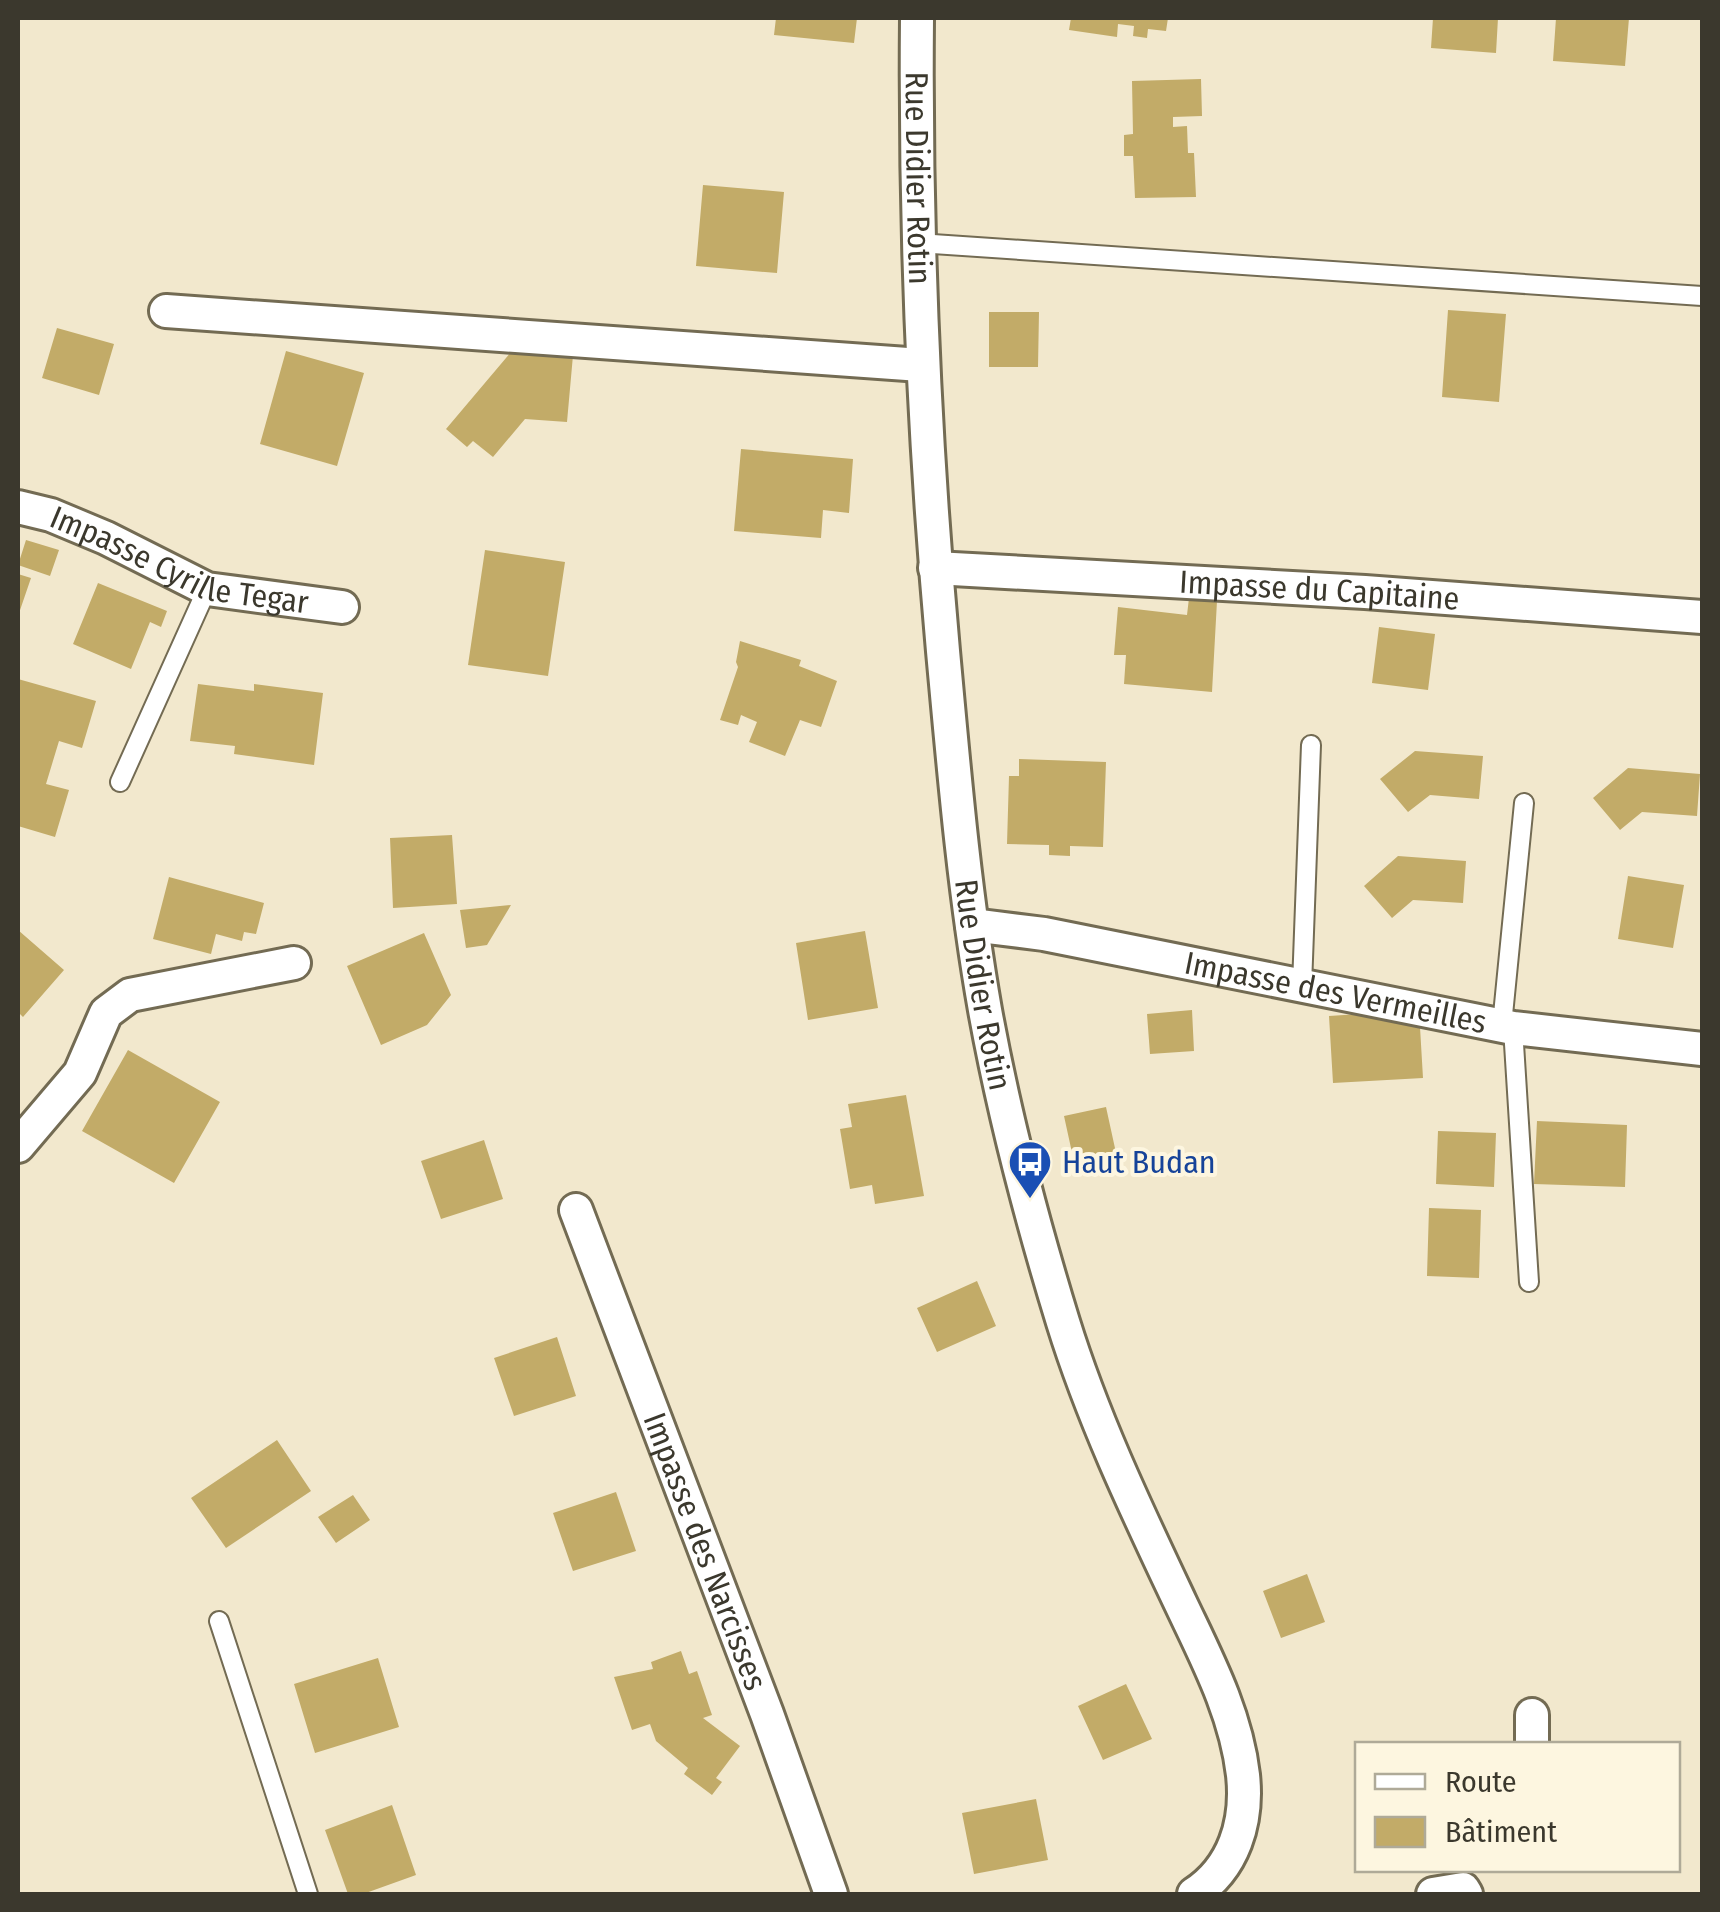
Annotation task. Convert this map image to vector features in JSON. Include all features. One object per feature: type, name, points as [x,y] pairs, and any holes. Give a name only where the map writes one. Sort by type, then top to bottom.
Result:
[{"type":"street","name":"Rue Didier Rotin","points":[[917,18],[921,364],[960,839],[985,1010],[1010,1126],[1064,1324],[1099,1422],[1205,1654],[1238,1748],[1244,1804],[1239,1832],[1230,1858],[1208,1891]]},
{"type":"street","points":[[166,310],[921,364]]},
{"type":"street","name":"Impasse Cyrille Tegar","points":[[18,507],[51,515],[106,538],[207,590],[342,607]]},
{"type":"street","name":"Impasse du Capitaine","points":[[935,568],[1702,616]]},
{"type":"street","name":"Impasse des Vermeilles","points":[[972,925],[1044,934],[1508,1027],[1702,1049]]},
{"type":"street","points":[[18,1146],[80,1073],[106,1012],[130,995],[294,964]]},
{"type":"street","name":"Impasse des Narcisses","points":[[576,1210],[768,1714],[830,1894]]},
{"type":"lane","points":[[918,243],[1702,296]]},
{"type":"lane","points":[[120,782],[207,590]]},
{"type":"lane","points":[[1302,986],[1312,745]]},
{"type":"lane","points":[[1524,803],[1508,1027],[1529,1282]]},
{"type":"lane","points":[[219,1621],[308,1894]]},
{"type":"building","points":[[776,18],[857,18],[854,43],[774,35]]},
{"type":"building","points":[[1071,18],[1168,18],[1166,31],[1148,29],[1147,38],[1133,36],[1134,26],[1118,24],[1117,37],[1069,30]]},
{"type":"building","points":[[1433,18],[1498,18],[1496,53],[1431,48]]},
{"type":"building","points":[[1556,18],[1629,18],[1625,66],[1553,61]]},
{"type":"building","points":[[1201,79],[1202,116],[1173,117],[1173,127],[1187,126],[1188,153],[1194,153],[1196,197],[1135,198],[1133,156],[1124,156],[1124,135],[1133,134],[1132,81]]},
{"type":"building","points":[[703,185],[784,192],[777,273],[696,266]]},
{"type":"building","points":[[1448,310],[1506,314],[1499,402],[1442,397]]},
{"type":"building","points":[[989,312],[1039,312],[1038,367],[989,367]]},
{"type":"building","points":[[57,328],[114,344],[99,395],[42,378]]},
{"type":"building","points":[[522,339],[574,344],[567,422],[525,419],[493,457],[473,441],[467,447],[446,429]]},
{"type":"building","points":[[286,351],[364,373],[337,466],[260,444]]},
{"type":"building","points":[[741,449],[853,459],[849,513],[823,510],[821,538],[734,531]]},
{"type":"building","points":[[26,540],[59,550],[50,576],[18,565]]},
{"type":"building","points":[[485,550],[565,562],[548,676],[468,665]]},
{"type":"building","points":[[18,574],[31,578],[18,616]]},
{"type":"building","points":[[98,583],[167,611],[161,627],[150,622],[131,669],[73,644]]},
{"type":"building","points":[[1189,598],[1217,601],[1212,692],[1124,684],[1126,655],[1114,655],[1118,607],[1187,615]]},
{"type":"building","points":[[1379,627],[1435,634],[1428,690],[1372,683]]},
{"type":"building","points":[[740,641],[801,660],[799,666],[837,681],[821,727],[800,720],[785,756],[749,742],[757,722],[741,715],[738,725],[720,720],[738,667]]},
{"type":"building","points":[[18,679],[96,701],[82,748],[59,741],[46,784],[69,790],[55,837],[18,826]]},
{"type":"building","points":[[198,684],[254,691],[254,684],[323,693],[314,765],[234,754],[235,746],[190,741]]},
{"type":"building","points":[[1415,751],[1483,756],[1479,799],[1430,795],[1408,812],[1380,779]]},
{"type":"building","points":[[1019,759],[1106,762],[1103,847],[1070,846],[1070,856],[1049,855],[1049,845],[1007,844],[1009,776],[1019,776]]},
{"type":"building","points":[[1628,768],[1700,774],[1697,816],[1642,812],[1620,830],[1593,798]]},
{"type":"building","points":[[452,835],[457,904],[393,908],[390,838]]},
{"type":"building","points":[[1398,856],[1466,861],[1463,903],[1413,900],[1392,918],[1364,886]]},
{"type":"building","points":[[1628,876],[1684,885],[1673,948],[1618,939]]},
{"type":"building","points":[[169,877],[264,903],[256,934],[244,932],[242,941],[216,934],[211,954],[153,939]]},
{"type":"building","points":[[511,905],[487,945],[466,948],[460,910]]},
{"type":"building","points":[[18,930],[64,970],[23,1017],[18,1012]]},
{"type":"building","points":[[865,931],[878,1008],[808,1020],[796,943]]},
{"type":"building","points":[[424,933],[451,995],[427,1025],[381,1045],[347,966]]},
{"type":"building","points":[[1192,1010],[1194,1051],[1150,1054],[1147,1014]]},
{"type":"building","points":[[1419,1010],[1423,1078],[1333,1083],[1329,1016]]},
{"type":"building","points":[[128,1050],[220,1102],[174,1183],[82,1131]]},
{"type":"building","points":[[906,1095],[924,1196],[875,1204],[872,1185],[850,1189],[840,1129],[852,1127],[848,1104]]},
{"type":"building","points":[[1106,1107],[1118,1162],[1076,1171],[1064,1116]]},
{"type":"building","points":[[1537,1121],[1627,1125],[1625,1187],[1534,1184]]},
{"type":"building","points":[[1438,1131],[1496,1133],[1494,1187],[1436,1184]]},
{"type":"building","points":[[484,1140],[503,1199],[441,1219],[421,1161]]},
{"type":"building","points":[[1429,1208],[1481,1210],[1479,1278],[1427,1276]]},
{"type":"building","points":[[977,1281],[996,1326],[937,1352],[917,1308]]},
{"type":"building","points":[[557,1337],[576,1396],[514,1416],[494,1358]]},
{"type":"building","points":[[277,1440],[311,1491],[226,1548],[191,1498]]},
{"type":"building","points":[[616,1492],[636,1551],[573,1571],[553,1513]]},
{"type":"building","points":[[353,1495],[370,1520],[336,1543],[318,1517]]},
{"type":"building","points":[[1307,1574],[1325,1622],[1281,1638],[1263,1591]]},
{"type":"building","points":[[681,1651],[689,1674],[697,1671],[712,1715],[703,1718],[740,1746],[716,1778],[722,1782],[712,1795],[684,1774],[688,1768],[656,1741],[650,1724],[632,1730],[614,1677],[653,1669],[651,1662]]},
{"type":"building","points":[[378,1658],[399,1727],[315,1753],[294,1684]]},
{"type":"building","points":[[1126,1684],[1152,1739],[1103,1760],[1078,1706]]},
{"type":"building","points":[[1036,1799],[1048,1860],[974,1874],[962,1813]]},
{"type":"building","points":[[392,1805],[416,1875],[363,1894],[348,1894],[325,1830]]},
{"type":"place","name":"Haut Budan","points":[[1030,1200]]}]
